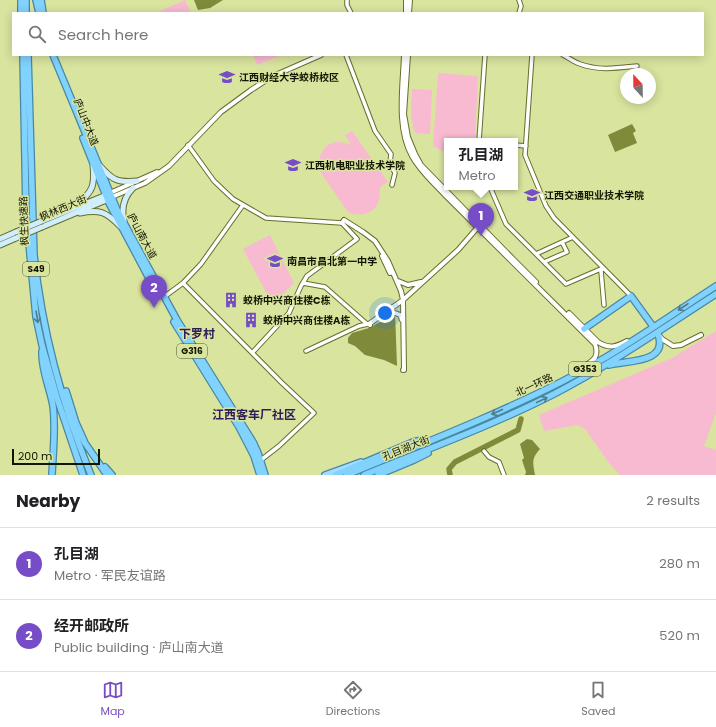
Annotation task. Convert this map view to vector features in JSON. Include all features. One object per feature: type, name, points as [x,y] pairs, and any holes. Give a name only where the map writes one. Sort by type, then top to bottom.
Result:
[{"type":"highway","points":[[21,0],[21,12]]},
{"type":"highway","points":[[26,0],[26,12]]},
{"type":"highway","points":[[36,0],[39,12]]},
{"type":"highway","points":[[41,0],[43,12]]},
{"type":"highway","name":"枫生快速路","points":[[23,56],[26,212],[35,310],[42,345],[65,424],[83,475]]},
{"type":"highway","name":"枫生快速路","points":[[28,56],[34,255],[40,301],[49,344],[70,419],[91,475]]},
{"type":"highway","name":"庐山中大道","points":[[50,56],[109,196]]},
{"type":"highway","name":"庐山中大道","points":[[53,56],[94,161]]},
{"type":"highway","name":"庐山南大道","points":[[109,196],[178,330],[239,427],[254,456],[260,475]]},
{"type":"highway","name":"庐山南大道","points":[[124,227],[176,320],[253,442],[261,460],[265,475]]},
{"type":"highway","name":"北一环路","points":[[347,475],[444,435],[562,382],[588,368],[716,286]]},
{"type":"highway","name":"北一环路","points":[[454,438],[500,420],[554,394],[603,367],[716,294]]},
{"type":"highway","points":[[583,330],[631,296],[652,325]]},
{"type":"highway","points":[[40,301],[76,423],[85,443],[107,475]]},
{"type":"highway","points":[[603,367],[619,362],[649,358],[660,347],[658,334]]},
{"type":"highway","points":[[42,345],[41,359],[54,418],[55,435],[52,475]]},
{"type":"highway","name":"G353","points":[[393,451],[413,442],[444,435]]},
{"type":"highway","name":"G353","points":[[394,469],[454,438]]},
{"type":"highway","name":"孔目湖大街","points":[[364,475],[454,438]]},
{"type":"highway","points":[[336,475],[393,451]]},
{"type":"highway","points":[[99,462],[112,475]]},
{"type":"highway","points":[[378,475],[394,469]]},
{"type":"main road","points":[[94,161],[115,180],[127,182],[137,181]]},
{"type":"main road","points":[[70,209],[84,199],[92,190],[94,161]]},
{"type":"main road","points":[[124,227],[122,213],[124,203],[126,196],[133,188]]},
{"type":"main road","name":"枫林西大街","points":[[0,239],[70,209],[109,196]]},
{"type":"main road","name":"枫林西大街","points":[[0,245],[63,218],[109,196]]},
{"type":"main road","points":[[63,218],[96,211],[108,215],[124,227]]},
{"type":"main road","name":"G353","points":[[325,475],[341,468],[393,451]]},
{"type":"main road","name":"G353","points":[[381,475],[394,469]]},
{"type":"street","points":[[347,0],[347,6],[350,12]]},
{"type":"street","points":[[406,0],[406,12]]},
{"type":"street","points":[[409,12],[410,0]]},
{"type":"street","points":[[519,0],[521,6],[519,12]]},
{"type":"street","points":[[109,196],[153,174],[167,165],[215,114],[250,87],[271,75],[314,56]]},
{"type":"street","points":[[109,196],[133,188],[169,166],[221,112],[251,90],[271,77],[319,56]]},
{"type":"street","points":[[346,56],[375,131],[391,154],[390,164],[395,173],[392,185]]},
{"type":"street","points":[[404,56],[402,125],[411,156],[423,172],[480,227],[583,330],[595,344],[597,349],[596,356],[592,361],[562,382]]},
{"type":"street","points":[[408,56],[404,114],[408,137],[421,165],[444,189]]},
{"type":"street","points":[[479,138],[485,56]]},
{"type":"street","points":[[532,56],[525,155],[546,206],[554,218],[631,296]]},
{"type":"street","points":[[565,56],[579,64],[605,69],[637,66]]},
{"type":"street","points":[[188,145],[214,181],[233,199],[266,218],[342,223],[344,220],[375,241],[384,254],[401,291],[402,302],[404,370],[403,370],[402,302],[386,262],[373,243],[342,223]]},
{"type":"street","points":[[518,145],[526,146]]},
{"type":"street","points":[[445,190],[480,227]]},
{"type":"street","points":[[491,190],[506,224],[566,284],[603,268]]},
{"type":"street","points":[[164,297],[183,283],[201,264],[243,205]]},
{"type":"street","points":[[253,352],[288,313],[307,276],[356,239],[342,223]]},
{"type":"street","points":[[368,324],[402,302],[458,250],[480,227]]},
{"type":"street","points":[[306,351],[360,326],[370,325],[402,302],[460,251],[480,227]]},
{"type":"street","points":[[536,254],[573,237]]},
{"type":"street","points":[[544,262],[567,252],[562,242]]},
{"type":"street","points":[[603,268],[601,271],[604,306]]},
{"type":"street","points":[[396,278],[400,282],[408,285],[424,282]]},
{"type":"street","points":[[183,283],[253,352],[282,383],[314,413],[279,446],[261,460]]},
{"type":"street","points":[[303,283],[325,287],[368,324]]},
{"type":"street","points":[[385,314],[392,312],[400,315],[402,320]]},
{"type":"street","points":[[583,330],[598,342],[608,347],[619,346],[646,331]]},
{"type":"street","points":[[658,334],[662,339],[674,346],[681,345],[700,335]]},
{"type":"street","points":[[484,451],[489,457],[499,462],[504,475]]},
{"type":"shaded area","points":[[185,0],[191,12],[158,12]]},
{"type":"shaded area","points":[[194,0],[223,0],[210,8],[198,10]]},
{"type":"shaded area","points":[[253,56],[280,56],[257,65]]},
{"type":"shaded area","points":[[438,73],[478,76],[475,138],[444,138],[444,152],[433,146]]},
{"type":"shaded area","points":[[412,89],[432,90],[430,134],[414,132],[411,115]]},
{"type":"shaded area","points":[[632,124],[636,131],[633,133],[637,143],[615,152],[608,135]]},
{"type":"shaded area","points":[[352,131],[388,182],[380,187],[379,200],[374,209],[361,214],[347,211],[315,164],[319,161],[326,146],[335,142],[351,145],[345,135]]},
{"type":"shaded area","points":[[270,235],[293,281],[293,284],[279,298],[269,298],[243,249]]},
{"type":"shaded area","points":[[395,311],[397,366],[384,360],[365,355],[355,346],[348,343],[348,338],[352,333],[369,328],[385,319]]},
{"type":"shaded area","points":[[716,331],[716,413],[704,446],[716,450],[716,475],[620,475],[609,463],[585,429],[578,425],[544,431],[539,415],[672,358]]},
{"type":"shaded area","points":[[527,439],[532,440],[540,449],[533,461],[535,475],[525,475],[526,472],[522,460],[524,458],[520,444]]},
{"type":"waterway","points":[[450,475],[449,469],[455,462],[518,430],[521,419]]},
{"type":"place","name":"江西财经大学蛟桥校区","points":[[227,77]]},
{"type":"place","name":"江西机电职业技术学院","points":[[293,165]]},
{"type":"place","name":"江西交通职业技术学院","points":[[532,195]]},
{"type":"place","name":"孔目湖","points":[[481,236]]},
{"type":"place","name":"南昌市昌北第一中学","points":[[275,261]]},
{"type":"place","name":"蛟桥中兴商住楼C栋","points":[[231,300]]},
{"type":"place","name":"经开邮政所","points":[[154,308]]},
{"type":"place","name":"蛟桥中兴商住楼A栋","points":[[251,320]]},
{"type":"district","name":"下罗村","points":[[197,333]]},
{"type":"district","name":"江西客车厂社区","points":[[254,414]]}]
